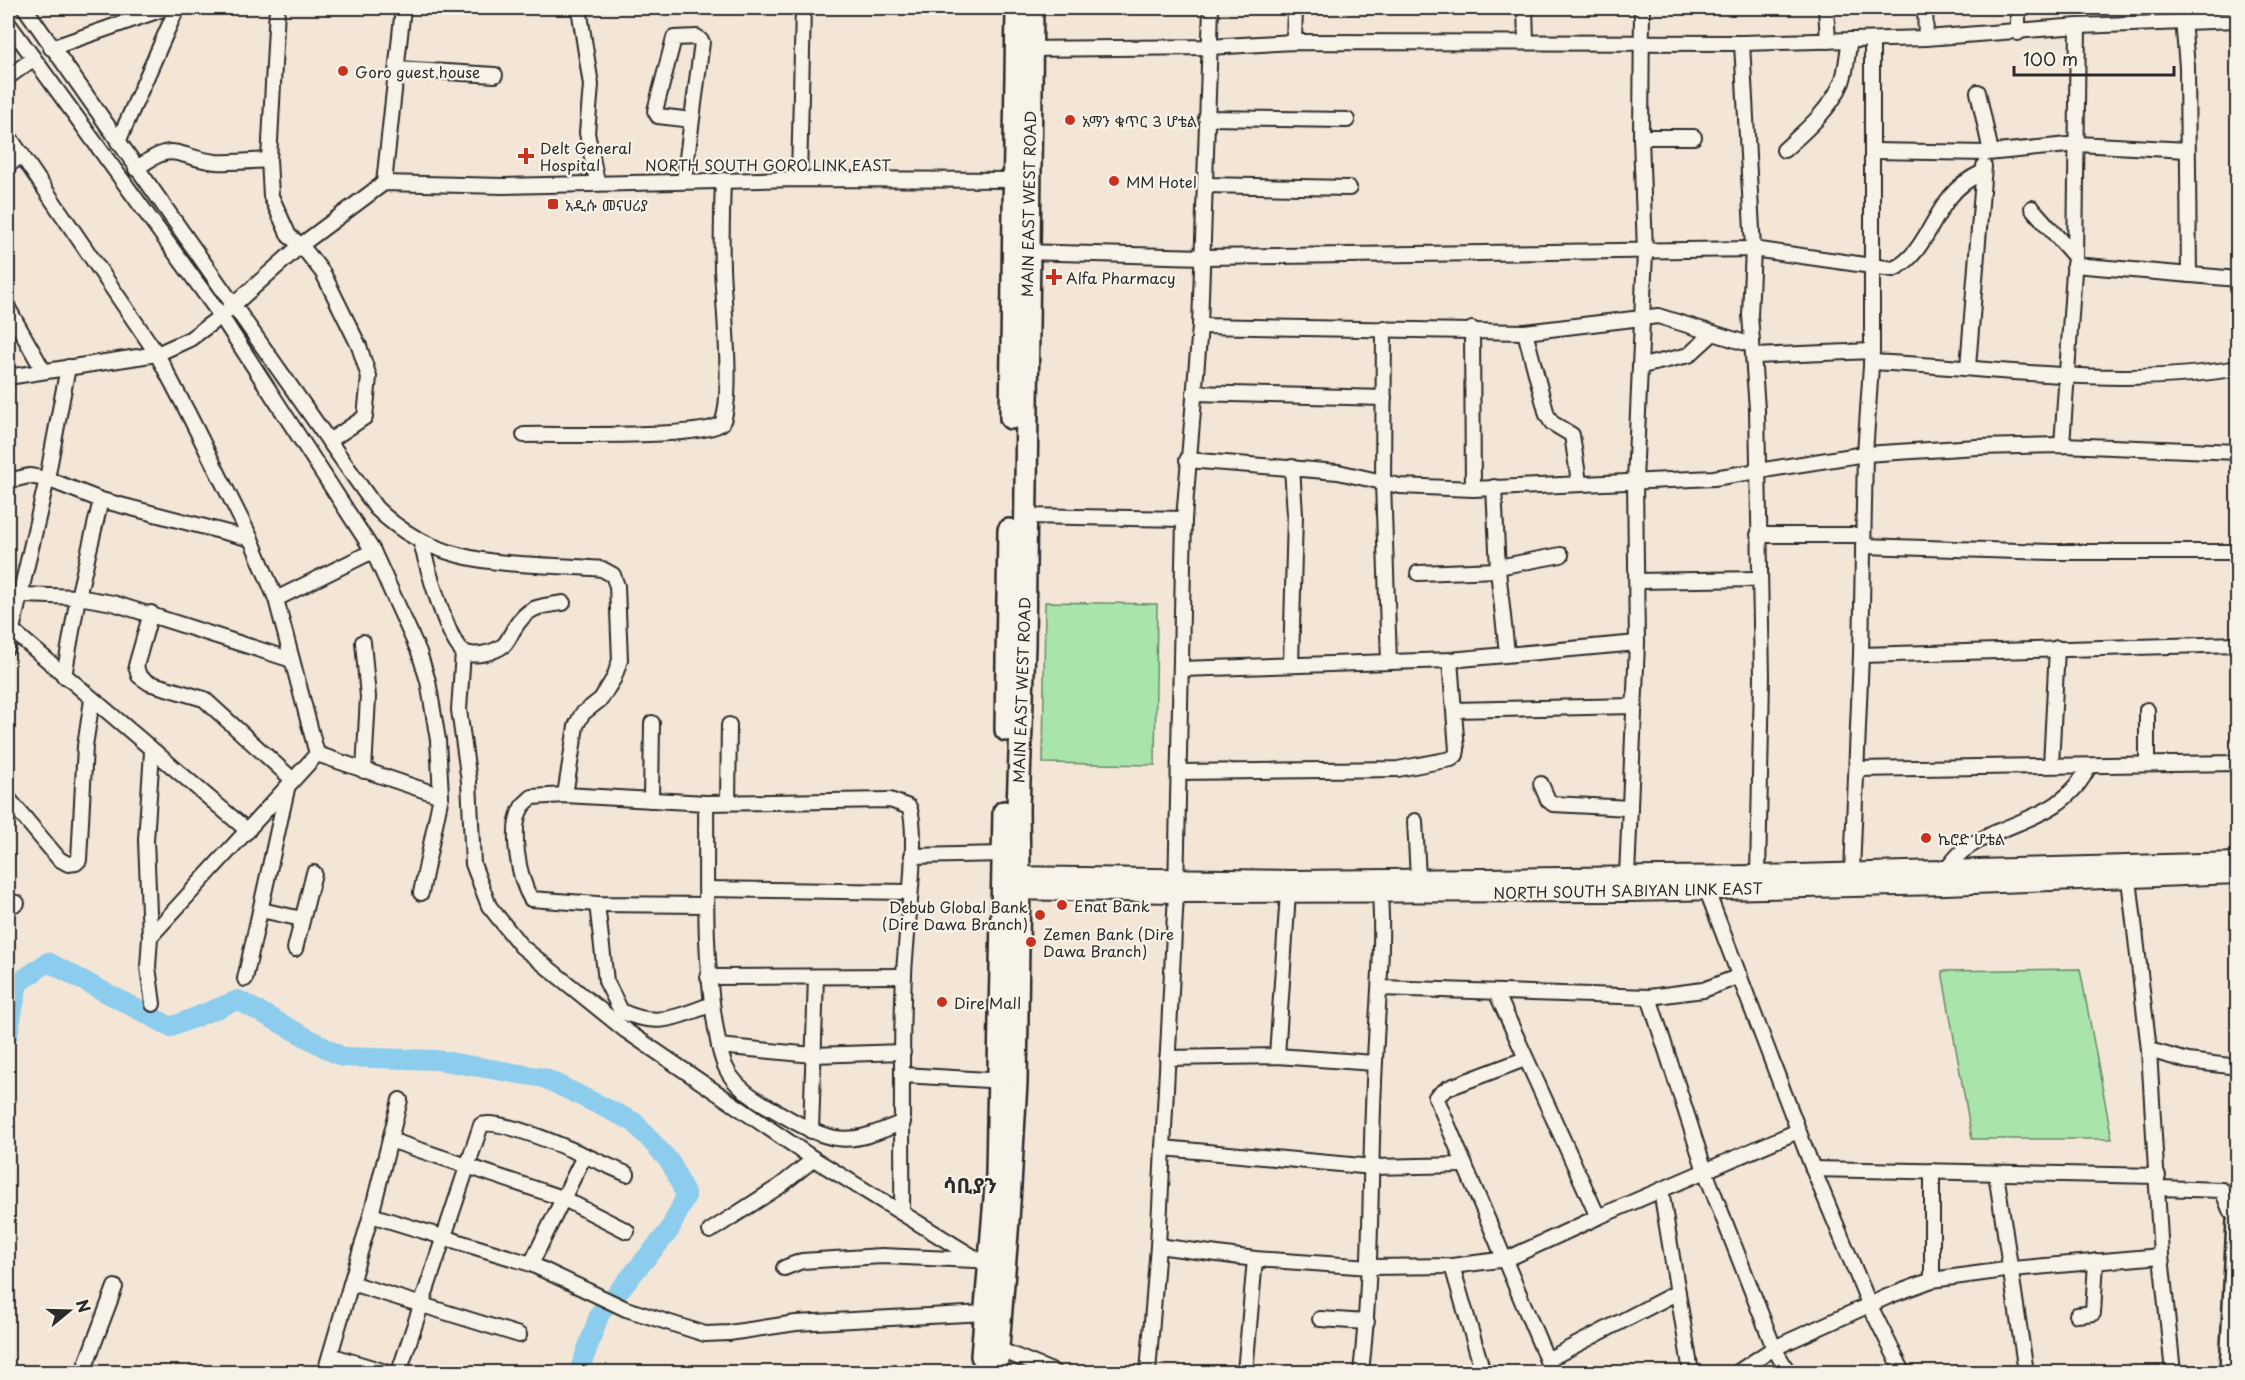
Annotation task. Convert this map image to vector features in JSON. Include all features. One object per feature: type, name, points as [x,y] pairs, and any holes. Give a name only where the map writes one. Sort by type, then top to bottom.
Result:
[{"type":"main road","name":"MAIN EAST WEST ROAD","points":[[1017,8],[1024,49]]},
{"type":"main road","name":"MAIN EAST WEST ROAD","points":[[981,1372],[990,1346],[1008,1220],[1007,1081],[1019,502],[1021,180],[1024,49],[1032,8]]},
{"type":"main road","name":"MAIN EAST WEST ROAD","points":[[1011,807],[1003,854],[1012,883]]},
{"type":"main road","name":"NORTH SOUTH SABIYAN LINK EAST","points":[[1012,883],[1176,886],[1379,884],[1630,892],[1758,875],[1852,872],[1898,878],[1945,870],[2238,862]]},
{"type":"main road","name":"NORTH SOUTH SABIYAN LINK EAST","points":[[1176,886],[1288,893],[1418,878],[1627,876],[1704,882],[1898,878],[2129,879],[2238,874]]},
{"type":"main road","name":"MAIN EAST WEST ROAD","points":[[996,1372],[985,1313],[983,1263],[997,1174],[1007,1081]]},
{"type":"main road","points":[[2231,1372],[2238,1220]]},
{"type":"street","points":[[25,8],[376,508],[397,528],[421,542],[468,559],[602,569],[613,575],[617,586],[620,660],[614,678],[601,699],[582,714],[576,726],[565,795]]},
{"type":"street","points":[[51,48],[166,8]]},
{"type":"street","points":[[118,142],[177,8]]},
{"type":"street","points":[[277,8],[269,160],[271,196],[278,216],[289,236],[301,245],[323,273],[359,346],[368,370],[369,393],[365,417],[329,441]]},
{"type":"street","points":[[8,376],[157,354],[190,339],[221,316],[301,245],[384,183],[403,8]]},
{"type":"street","points":[[579,8],[591,86],[586,133],[597,182]]},
{"type":"street","points":[[799,179],[803,8]]},
{"type":"street","points":[[1148,1372],[1158,1246],[1176,886],[1184,519],[1204,256],[1206,118],[1211,8]]},
{"type":"street","points":[[1294,42],[1295,8]]},
{"type":"street","points":[[1525,8],[1526,41]]},
{"type":"street","points":[[1627,876],[1637,643],[1635,482],[1642,366],[1645,252],[1641,137],[1642,8]]},
{"type":"street","points":[[1826,8],[1828,41]]},
{"type":"street","points":[[1925,8],[1926,38]]},
{"type":"street","points":[[2018,8],[2018,33]]},
{"type":"street","points":[[2182,8],[2187,67],[2189,275]]},
{"type":"street","points":[[1024,49],[1209,47],[1294,42],[1742,43],[1872,40],[2018,33],[2078,26],[2238,20]]},
{"type":"street","points":[[8,23],[221,316],[373,551],[418,652],[428,681],[438,740],[441,796],[421,893]]},
{"type":"street","points":[[2062,445],[2069,376],[2075,261],[2078,26]]},
{"type":"street","points":[[684,181],[692,120],[702,39],[697,37],[674,38],[655,111],[658,116],[692,120]]},
{"type":"street","points":[[1784,150],[1807,130],[1832,99],[1842,81],[1850,40]]},
{"type":"street","points":[[1852,872],[1862,655],[1865,454],[1872,357],[1872,40]]},
{"type":"street","points":[[1742,43],[1753,249],[1749,291],[1754,350],[1762,677],[1758,875]]},
{"type":"street","points":[[8,77],[33,59]]},
{"type":"street","points":[[398,69],[495,75]]},
{"type":"street","points":[[1968,367],[1983,172],[1989,152],[1978,92]]},
{"type":"street","points":[[1206,118],[1347,120]]},
{"type":"street","points":[[8,135],[157,354],[251,539],[276,599],[317,754]]},
{"type":"street","points":[[1641,137],[1694,137]]},
{"type":"street","points":[[1873,151],[1989,152],[2078,144],[2187,150]]},
{"type":"street","points":[[136,169],[158,153],[172,152],[216,162],[269,160]]},
{"type":"street","points":[[8,166],[22,154]]},
{"type":"street","points":[[1020,252],[1204,256],[1753,249],[1893,269],[1906,262],[1949,197],[1965,181],[1983,172]]},
{"type":"street","name":"NORTH SOUTH GORO LINK EAST","points":[[384,183],[503,186],[799,179],[1021,180]]},
{"type":"street","points":[[524,435],[647,434],[710,429],[722,423],[725,413],[726,357],[722,266],[723,180]]},
{"type":"street","points":[[1205,185],[1349,188]]},
{"type":"street","points":[[2032,208],[2075,261],[2238,279]]},
{"type":"street","points":[[8,308],[43,370]]},
{"type":"street","points":[[1200,326],[1472,329],[1525,332],[1642,316],[1679,320],[1754,350],[1872,357],[2069,376],[2173,376],[2238,368]]},
{"type":"street","points":[[1384,328],[1383,482],[1389,662]]},
{"type":"street","points":[[1472,329],[1473,489]]},
{"type":"street","points":[[1525,332],[1547,415],[1552,423],[1572,435],[1580,482]]},
{"type":"street","points":[[1642,366],[1689,356],[1713,333]]},
{"type":"street","points":[[8,647],[13,631],[13,614],[22,595],[47,479],[68,367]]},
{"type":"street","points":[[1194,393],[1384,398]]},
{"type":"street","points":[[1187,460],[1338,472],[1426,489],[1473,489],[1580,482],[1714,478],[1865,454],[1977,447],[2062,445],[2238,452]]},
{"type":"street","points":[[1291,665],[1295,514],[1292,467]]},
{"type":"street","points":[[8,481],[29,476],[47,479],[101,500],[251,539]]},
{"type":"street","points":[[1494,487],[1498,569],[1507,653]]},
{"type":"street","points":[[64,676],[78,597],[101,500]]},
{"type":"street","points":[[1019,502],[1184,519]]},
{"type":"street","points":[[1758,535],[2052,552],[2238,552]]},
{"type":"street","points":[[421,542],[432,584],[456,643],[463,652],[476,655],[492,651],[504,644],[523,614],[544,605],[563,603]]},
{"type":"street","points":[[276,599],[373,551]]},
{"type":"street","points":[[1418,573],[1498,569],[1561,555]]},
{"type":"street","points":[[1636,581],[1760,579]]},
{"type":"street","points":[[22,595],[78,597],[113,603],[151,613],[292,660]]},
{"type":"street","points":[[151,613],[136,666],[139,676],[149,683],[204,699],[290,783]]},
{"type":"street","points":[[13,631],[152,752],[248,831]]},
{"type":"street","points":[[363,642],[368,697],[364,771]]},
{"type":"street","points":[[1181,669],[1450,660],[1507,653],[1637,643]]},
{"type":"street","points":[[1862,655],[2238,644]]},
{"type":"street","points":[[2051,765],[2057,648]]},
{"type":"street","points":[[463,652],[459,710],[469,781],[473,864],[489,906],[521,945],[625,1030],[814,1159],[983,1263]]},
{"type":"street","points":[[1179,772],[1386,770],[1441,762],[1456,754],[1450,660]]},
{"type":"street","points":[[8,798],[59,859],[76,863],[79,860],[85,746],[92,700]]},
{"type":"street","points":[[1454,710],[1634,706]]},
{"type":"street","points":[[2147,710],[2147,764]]},
{"type":"street","points":[[651,800],[652,723]]},
{"type":"street","points":[[728,802],[729,725]]},
{"type":"street","points":[[152,752],[146,840],[150,937],[148,967],[153,1004]]},
{"type":"street","points":[[317,754],[441,796]]},
{"type":"street","points":[[150,937],[317,754]]},
{"type":"street","points":[[1857,769],[2238,763]]},
{"type":"street","points":[[1945,870],[1962,851],[1978,841],[2059,803],[2080,784],[2089,766]]},
{"type":"street","points":[[246,980],[290,783]]},
{"type":"street","points":[[1541,784],[1548,800],[1553,804],[1630,808]]},
{"type":"street","points":[[706,904],[597,904],[531,899],[525,890],[517,846],[517,824],[521,808],[532,797],[565,795],[706,803],[900,801],[909,807],[912,814],[912,856],[904,976],[902,1212]]},
{"type":"street","points":[[706,803],[708,977],[719,1046],[728,1071],[740,1086],[757,1100],[825,1138],[847,1140],[873,1135],[903,1122]]},
{"type":"street","points":[[1415,821],[1418,878]]},
{"type":"street","points":[[912,856],[1003,854]]},
{"type":"street","points":[[296,949],[314,873]]},
{"type":"street","points":[[2129,879],[2149,1050],[2161,1256],[2173,1372]]},
{"type":"street","points":[[1704,882],[1813,1169],[1870,1306],[1904,1372]]},
{"type":"street","points":[[1361,1372],[1370,1267],[1374,1063],[1380,988],[1379,884]]},
{"type":"street","points":[[707,889],[909,892]]},
{"type":"street","points":[[1277,1056],[1288,893]]},
{"type":"street","points":[[597,904],[606,981],[621,1011],[650,1020],[669,1020],[712,1004]]},
{"type":"street","points":[[261,910],[302,919]]},
{"type":"street","points":[[708,977],[904,976]]},
{"type":"street","points":[[1380,988],[1648,997],[1703,990],[1740,976]]},
{"type":"street","points":[[811,1131],[816,977]]},
{"type":"street","points":[[1497,992],[1524,1059],[1598,1217]]},
{"type":"street","points":[[1648,997],[1705,1171],[1774,1348],[1788,1372]]},
{"type":"street","points":[[719,1046],[813,1056],[903,1052]]},
{"type":"street","points":[[2149,1050],[2188,1061],[2238,1067]]},
{"type":"street","points":[[1167,1058],[1277,1056],[1374,1063]]},
{"type":"street","points":[[1524,1059],[1438,1094],[1437,1101],[1507,1259],[1550,1366],[1677,1292]]},
{"type":"street","points":[[903,1075],[1007,1081]]},
{"type":"street","points":[[325,1372],[371,1215],[400,1100]]},
{"type":"street","points":[[399,1372],[478,1128],[491,1122],[513,1128],[627,1174]]},
{"type":"street","points":[[1158,1246],[1255,1259],[1370,1267],[1452,1266],[1507,1259],[1598,1217],[1798,1131]]},
{"type":"street","points":[[390,1140],[467,1164],[562,1198],[627,1232]]},
{"type":"street","points":[[1163,1148],[1373,1167],[1465,1165]]},
{"type":"street","points":[[531,1264],[584,1156]]},
{"type":"street","points":[[710,1231],[780,1186],[814,1159]]},
{"type":"street","points":[[1813,1169],[1996,1173],[2158,1182],[2222,1190],[2230,1210],[2238,1216]]},
{"type":"street","points":[[1932,1172],[1932,1280]]},
{"type":"street","points":[[1996,1173],[2026,1372]]},
{"type":"street","points":[[1661,1190],[1691,1372]]},
{"type":"street","points":[[371,1215],[444,1235],[531,1264],[626,1309],[695,1332],[716,1334],[796,1323],[985,1313]]},
{"type":"street","points":[[784,1268],[802,1261],[882,1256],[983,1263]]},
{"type":"street","points":[[1738,1372],[1774,1348],[1932,1280],[2012,1269],[2161,1256]]},
{"type":"street","points":[[1245,1372],[1255,1259]]},
{"type":"street","points":[[2078,1315],[2093,1313],[2096,1261]]},
{"type":"street","points":[[1452,1266],[1482,1372]]},
{"type":"street","points":[[351,1283],[519,1335]]},
{"type":"street","points":[[83,1372],[116,1287]]},
{"type":"street","points":[[1320,1320],[1367,1322]]},
{"type":"street","points":[[990,1346],[1054,1372]]},
{"type":"street","points":[[330,1355],[386,1372]]},
{"type":"green space","points":[[1045,602],[1157,604],[1155,765],[1043,763]]},
{"type":"green space","points":[[2080,969],[2112,1139],[1972,1139],[1942,971]]},
{"type":"waterway","points":[[8,1035],[18,983],[48,962],[171,1027],[238,1000],[342,1057],[437,1060],[544,1078],[634,1122],[671,1163],[686,1196],[669,1231],[600,1313],[579,1372]]},
{"type":"place","name":"Goro guest house","points":[[343,71]]},
{"type":"place","name":"አማን ቁጥር 3 ሆቴል","points":[[1070,120]]},
{"type":"place","name":"Delt General Hospital","points":[[526,156]]},
{"type":"place","name":"MM Hotel","points":[[1114,181]]},
{"type":"place","name":"አዲሱ መናሀሪያ","points":[[553,204]]},
{"type":"place","name":"Alfa Pharmacy","points":[[1054,277]]},
{"type":"place","name":"ኬሮድ ሆቴል","points":[[1926,838]]},
{"type":"place","name":"Enat Bank","points":[[1062,905]]},
{"type":"place","name":"Debub Global Bank (Dire Dawa Branch)","points":[[1040,915]]},
{"type":"place","name":"Zemen Bank (Dire Dawa Branch)","points":[[1031,942]]},
{"type":"place","name":"Dire Mall","points":[[942,1002]]},
{"type":"district","name":"ሳቢያን","points":[[970,1184]]}]
